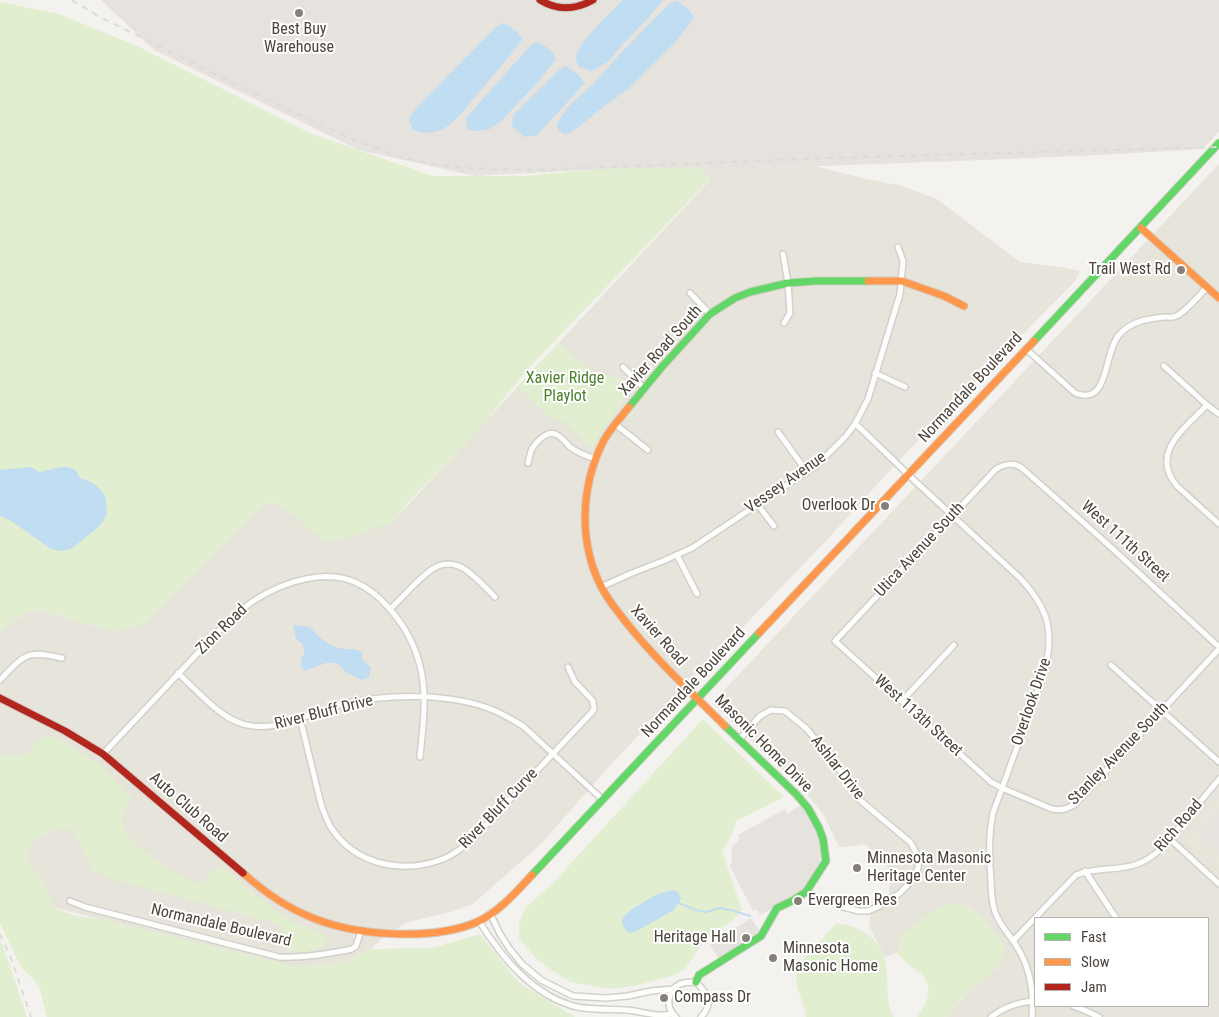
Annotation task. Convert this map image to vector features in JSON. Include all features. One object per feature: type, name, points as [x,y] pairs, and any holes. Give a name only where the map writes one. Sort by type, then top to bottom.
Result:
[{"type":"street","points":[[540,0],[553,7],[563,9],[584,6],[593,0]]},
{"type":"street","name":"Normandale Boulevard","points":[[70,901],[85,907],[279,957],[295,958],[352,950],[356,946],[361,931],[402,934],[428,933],[458,928],[479,921],[490,914],[514,894],[699,699],[1219,143]]},
{"type":"street","points":[[1141,228],[1219,298]]},
{"type":"street","name":"Vessey Avenue","points":[[601,587],[632,572],[692,548],[817,465],[846,436],[868,399],[900,294],[903,261],[898,247]]},
{"type":"street","points":[[783,254],[788,283],[790,313],[784,323]]},
{"type":"street","name":"Xavier Road South","points":[[601,587],[589,558],[585,515],[586,495],[596,458],[615,424],[644,388],[710,314],[735,298],[750,292],[788,283],[816,281],[902,281],[944,296],[964,306]]},
{"type":"street","points":[[1026,349],[1074,393],[1081,396],[1094,394],[1102,383],[1112,346],[1124,329],[1143,320],[1176,316],[1190,305],[1207,287]]},
{"type":"street","points":[[690,293],[710,314]]},
{"type":"street","points":[[1164,366],[1207,406],[1219,414]]},
{"type":"street","points":[[623,367],[644,388]]},
{"type":"street","points":[[876,373],[905,387]]},
{"type":"street","points":[[1207,406],[1176,437],[1171,444],[1166,461],[1168,470],[1177,486],[1219,524]]},
{"type":"street","points":[[615,424],[648,450]]},
{"type":"street","name":"Overlook Drive","points":[[854,424],[1030,589],[1039,601],[1045,615],[1050,644],[1048,659],[993,813],[988,851],[995,912],[1000,924],[1024,960],[1029,974],[1034,1001],[1032,1017]]},
{"type":"street","points":[[778,432],[806,472]]},
{"type":"street","points":[[528,463],[532,449],[546,434],[550,433],[555,434],[579,452],[596,458]]},
{"type":"street","name":"Utica Avenue South","points":[[835,641],[996,469],[1009,464]]},
{"type":"street","name":"West 111th Street","points":[[1009,464],[1022,468],[1219,648]]},
{"type":"street","points":[[757,504],[774,526]]},
{"type":"street","points":[[677,555],[697,594]]},
{"type":"street","points":[[390,609],[427,572],[441,565],[449,564],[465,569],[495,597]]},
{"type":"street","name":"Zion Road","points":[[103,754],[239,611],[254,600],[288,584],[306,579],[336,577],[357,583],[382,600],[405,628],[413,645],[419,662],[425,697],[420,757]]},
{"type":"street","name":"Xavier Road","points":[[601,587],[641,641],[699,699]]},
{"type":"street","name":"West 113th Street","points":[[835,641],[991,782],[1002,788]]},
{"type":"street","points":[[902,701],[954,645]]},
{"type":"street","name":"Stanley Avenue South","points":[[1002,788],[1052,809],[1067,809],[1074,805],[1219,648]]},
{"type":"street","points":[[0,680],[16,663],[29,655],[44,654],[62,658]]},
{"type":"street","points":[[1112,665],[1219,762]]},
{"type":"street","name":"River Bluff Curve","points":[[300,718],[321,804],[332,829],[341,840],[351,849],[374,862],[401,867],[430,863],[458,852],[470,842],[594,709],[593,701],[575,682],[568,666]]},
{"type":"street","name":"River Bluff Drive","points":[[178,673],[228,718],[238,723],[260,728],[272,727],[364,700],[390,697],[425,697],[476,704],[508,717],[522,726],[603,800]]},
{"type":"street","name":"Auto Club Road","points":[[0,698],[79,739],[103,754],[253,882],[272,896],[314,918],[361,931]]},
{"type":"street","name":"Masonic Home Drive","points":[[696,982],[698,975],[761,936],[777,908],[806,892],[826,861],[823,839],[808,808],[699,699]]},
{"type":"street","name":"Ashlar Drive","points":[[739,740],[760,716],[771,710],[786,711],[807,729],[833,760],[861,801],[910,842],[919,857],[918,868],[913,878],[900,893],[880,906],[868,911],[843,908]]},
{"type":"street","name":"Rich Road","points":[[1086,871],[1132,866],[1144,862],[1155,855],[1219,779]]},
{"type":"street","points":[[1170,839],[1219,884]]},
{"type":"street","points":[[1037,917],[1076,875],[1086,871],[1115,917]]},
{"type":"street","points":[[490,914],[500,934],[522,964],[541,980],[573,996],[606,998],[628,996],[673,989],[681,984],[696,982],[705,991],[708,1000],[708,1008],[701,1017]]},
{"type":"street","points":[[1013,942],[1034,920]]},
{"type":"street","points":[[479,921],[513,967],[533,985],[559,1001],[578,1007],[674,1015],[669,1005],[669,996],[673,989]]},
{"type":"street","points":[[990,1017],[1009,1006],[1034,1001]]},
{"type":"street","points":[[1075,1007],[1099,1017]]},
{"type":"shaded area","points":[[101,0],[1219,0],[1219,131],[1203,149],[958,161],[821,166],[604,169],[475,176],[359,150],[154,50]]},
{"type":"shaded area","points":[[1219,164],[1219,1017],[946,1017],[969,992],[997,968],[983,919],[968,907],[952,902],[903,934],[897,953],[885,957],[869,926],[871,913],[883,903],[889,893],[891,872],[880,857],[865,844],[839,847],[823,814],[799,784],[712,703]]},
{"type":"shaded area","points":[[815,166],[902,186],[937,199],[1020,262],[1080,271],[1075,281],[905,454],[823,544],[613,762],[542,843],[473,904],[451,912],[408,922],[384,936],[371,949],[347,961],[301,968],[52,907],[26,889],[0,849],[0,631],[34,609],[113,631],[145,623],[265,503],[279,504],[343,538],[394,520],[710,180],[698,167]]},
{"type":"shaded area","points":[[1219,796],[1219,870],[1183,838]]},
{"type":"shaded area","points":[[801,805],[813,824],[822,850],[819,868],[809,885],[796,896],[760,915],[757,909],[753,911],[729,864],[732,862],[732,846],[740,839],[738,835],[785,809],[787,814]]},
{"type":"shaded area","points":[[1219,813],[1219,855],[1199,836]]},
{"type":"shaded area","points":[[751,918],[761,933],[719,959],[710,944]]},
{"type":"green space","points":[[0,2],[59,14],[135,45],[310,133],[432,176],[526,176],[598,169],[698,167],[710,179],[526,371],[473,437],[414,496],[392,522],[363,533],[325,542],[280,504],[265,503],[145,623],[113,631],[34,609],[0,631]]},
{"type":"green space","name":"Xavier Ridge Playlot","points":[[559,342],[591,371],[630,381],[635,386],[612,415],[593,447],[581,439],[564,422],[546,414],[517,387]]},
{"type":"green space","points":[[703,719],[784,797],[736,821],[726,846],[722,851],[742,910],[732,921],[705,939],[685,969],[675,975],[638,985],[612,989],[570,982],[537,959],[519,939],[519,924],[525,908],[552,884]]},
{"type":"green space","points":[[48,735],[67,744],[101,766],[132,798],[122,812],[123,830],[140,848],[174,872],[195,883],[206,879],[213,869],[223,868],[288,920],[318,931],[327,938],[325,946],[316,950],[304,952],[289,951],[281,939],[282,925],[112,879],[93,870],[75,835],[65,828],[37,838],[26,854],[35,871],[46,885],[53,908],[73,915],[99,919],[302,968],[347,961],[371,949],[433,948],[480,934],[519,983],[575,1017],[47,1017],[39,986],[19,964],[0,923],[0,754],[10,757],[28,753],[37,741]]},
{"type":"green space","points":[[952,902],[968,907],[984,920],[1004,944],[1001,960],[994,971],[968,993],[946,1017],[917,1017],[924,1007],[928,996],[928,984],[921,974],[908,965],[897,953],[903,934],[926,916]]},
{"type":"green space","points":[[837,923],[860,930],[872,938],[880,948],[885,960],[889,1002],[894,1017],[806,1017],[797,987],[796,973],[805,957]]},
{"type":"green space","points":[[0,939],[9,963],[27,1017],[0,1017]]},
{"type":"water","points":[[623,0],[663,0],[609,61],[592,71],[579,67],[576,59],[581,46],[595,28]]},
{"type":"water","points":[[676,1],[687,8],[694,18],[677,40],[628,89],[590,118],[565,135],[558,130],[557,124],[568,107],[598,79],[669,4]]},
{"type":"water","points":[[503,23],[514,30],[522,40],[463,112],[445,128],[436,132],[427,133],[413,130],[409,119],[418,106],[497,26]]},
{"type":"water","points":[[537,42],[548,49],[556,59],[539,81],[501,121],[490,129],[467,130],[466,118],[531,45]]},
{"type":"water","points":[[565,66],[574,71],[584,84],[537,135],[525,137],[512,126],[513,115]]},
{"type":"water","points":[[31,467],[39,472],[63,467],[72,468],[80,478],[91,482],[105,496],[107,514],[102,523],[71,549],[60,551],[51,549],[13,522],[0,516],[0,470]]},
{"type":"water","points":[[293,625],[310,627],[323,640],[335,647],[362,652],[362,659],[371,668],[369,677],[362,680],[346,672],[337,663],[326,663],[305,671],[301,666],[301,658],[305,654],[302,643],[296,639]]},
{"type":"water","points":[[673,890],[678,892],[681,898],[674,910],[635,932],[629,933],[622,924],[624,917],[646,901],[661,893]]},
{"type":"waterway","points":[[678,903],[699,911],[706,912],[720,908],[750,916]]},
{"type":"railway","points":[[72,0],[100,17],[276,104],[354,140],[403,158],[439,165],[464,168],[535,170],[828,158],[1219,147]]},
{"type":"railway","points":[[0,934],[11,958],[31,1017]]},
{"type":"traffic: fast","points":[[1034,341],[1219,143]]},
{"type":"traffic: fast","points":[[629,407],[710,314],[735,298],[750,292],[788,283],[868,281]]},
{"type":"traffic: fast","points":[[532,875],[759,633]]},
{"type":"traffic: fast","points":[[696,982],[699,975],[761,936],[777,908],[806,892],[826,861],[823,839],[808,808],[796,794],[725,726]]},
{"type":"traffic: slow","points":[[1141,228],[1219,298]]},
{"type":"traffic: slow","points":[[868,281],[902,281],[944,296],[964,306]]},
{"type":"traffic: slow","points":[[759,633],[1034,341]]},
{"type":"traffic: slow","points":[[629,407],[604,440],[590,477],[585,515],[589,554],[603,590],[625,621],[661,662],[725,726]]},
{"type":"traffic: slow","points":[[243,873],[276,898],[313,918],[351,929],[395,934],[439,932],[477,922],[500,907],[532,875]]},
{"type":"traffic: jam","points":[[540,0],[553,6],[566,8],[580,6],[593,0]]},
{"type":"traffic: jam","points":[[0,698],[65,731],[103,754],[243,873]]},
{"type":"place","name":"Best Buy Warehouse","points":[[299,13]]},
{"type":"place","name":"Trail West Rd","points":[[1181,270]]},
{"type":"place","name":"Overlook Dr","points":[[885,506]]},
{"type":"place","name":"Minnesota Masonic Heritage Center","points":[[857,868]]},
{"type":"place","name":"Evergreen Res","points":[[798,901]]},
{"type":"place","name":"Heritage Hall","points":[[746,938]]},
{"type":"place","name":"Minnesota Masonic Home","points":[[773,958]]},
{"type":"place","name":"Compass Dr","points":[[664,998]]}]
